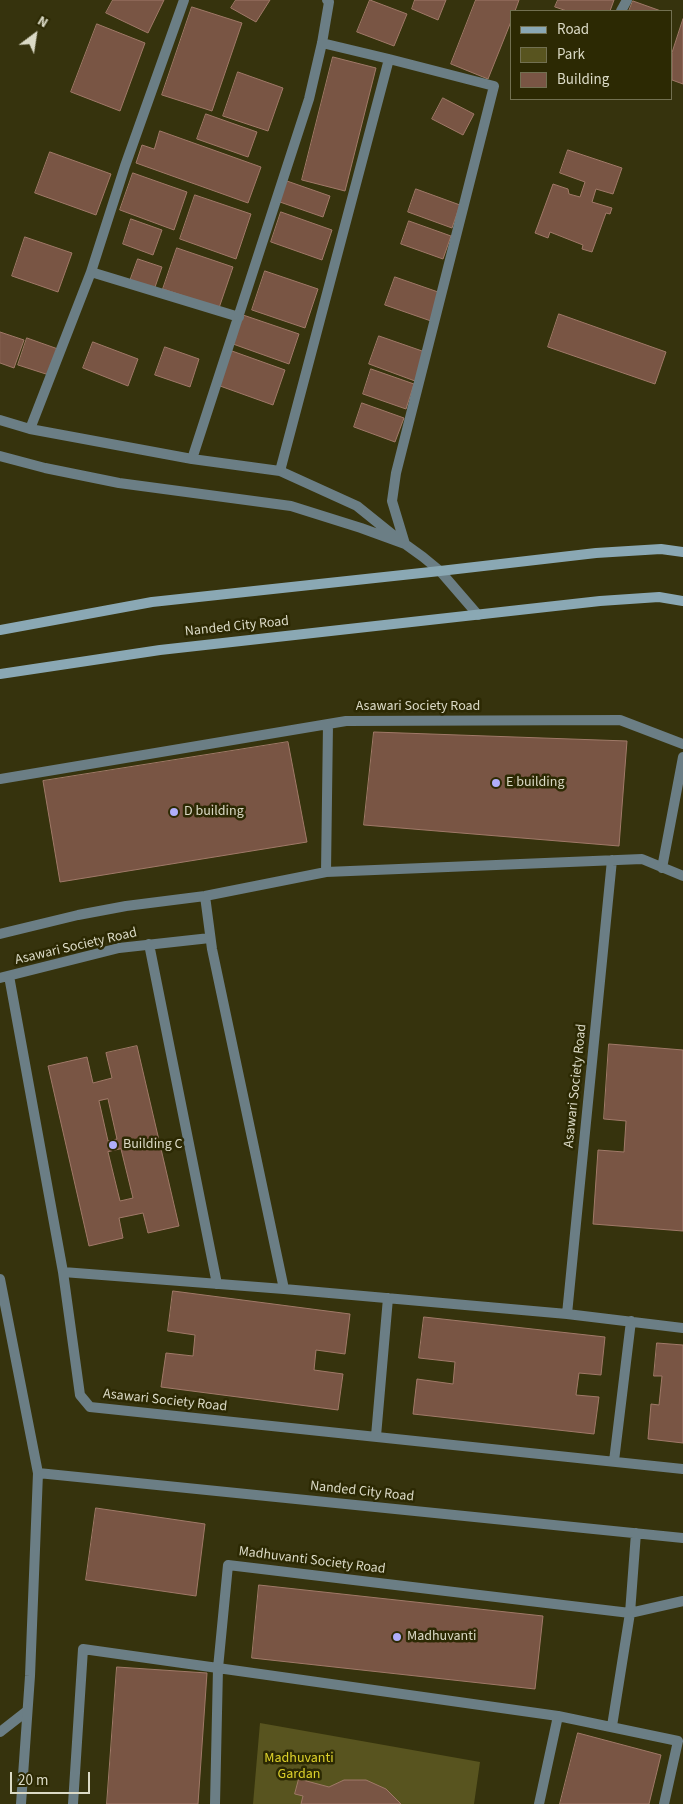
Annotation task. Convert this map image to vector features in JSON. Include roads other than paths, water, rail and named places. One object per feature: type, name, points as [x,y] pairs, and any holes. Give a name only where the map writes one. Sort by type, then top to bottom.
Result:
[{"type":"street","points":[[30,429],[91,272],[124,166],[184,0]]},
{"type":"street","points":[[192,459],[309,99],[322,43],[329,2],[327,0]]},
{"type":"street","points":[[322,43],[494,86],[396,473],[392,501],[404,544]]},
{"type":"street","points":[[280,471],[389,59]]},
{"type":"street","points":[[91,272],[239,317]]},
{"type":"street","points":[[0,420],[30,429],[192,459],[280,471],[357,506],[404,544],[423,556],[440,572],[478,615]]},
{"type":"street","points":[[0,456],[45,468],[119,483],[291,506],[404,544]]},
{"type":"street","points":[[0,630],[152,602],[440,572],[596,553],[661,549],[683,552]]},
{"type":"street","name":"Nanded City Road","points":[[0,674],[160,650],[600,601],[658,597],[683,601]]},
{"type":"street","name":"Asawari Society Road","points":[[0,779],[346,721],[620,720],[683,744]]},
{"type":"street","points":[[326,872],[328,724]]},
{"type":"street","points":[[662,868],[683,757]]},
{"type":"street","name":"Asawari Society Road","points":[[0,934],[78,915],[126,906],[204,896],[326,872],[642,859],[683,876]]},
{"type":"street","name":"Asawari Society Road","points":[[567,1314],[612,860]]},
{"type":"street","points":[[204,896],[210,938],[284,1289]]},
{"type":"street","name":"Asawari Society Road","points":[[210,938],[119,948],[4,977],[63,1272],[80,1395],[90,1407],[683,1469]]},
{"type":"street","name":"Asawari Society Road","points":[[149,944],[217,1284]]},
{"type":"street","points":[[63,1272],[567,1314],[683,1328]]},
{"type":"street","points":[[0,1278],[38,1473],[21,1804]]},
{"type":"street","points":[[376,1436],[388,1298]]},
{"type":"street","points":[[614,1461],[631,1322]]},
{"type":"street","name":"Nanded City Road","points":[[38,1473],[683,1538]]},
{"type":"street","points":[[612,1726],[630,1613],[636,1534]]},
{"type":"street","name":"Madhuvanti Society Road","points":[[215,1804],[218,1668],[228,1565],[630,1613]]},
{"type":"street","points":[[630,1613],[683,1601]]},
{"type":"street","points":[[73,1804],[83,1649],[558,1716],[680,1741],[664,1804]]},
{"type":"street","points":[[0,1732],[27,1711]]},
{"type":"street","points":[[539,1804],[558,1716]]},
{"type":"place","name":"E building","points":[[496,783]]},
{"type":"place","name":"D building","points":[[174,812]]},
{"type":"place","name":"Building C","points":[[113,1145]]},
{"type":"place","name":"Madhuvanti","points":[[397,1637]]},
{"type":"park label","name":"Madhuvanti Gardan","points":[[299,1768]]}]
